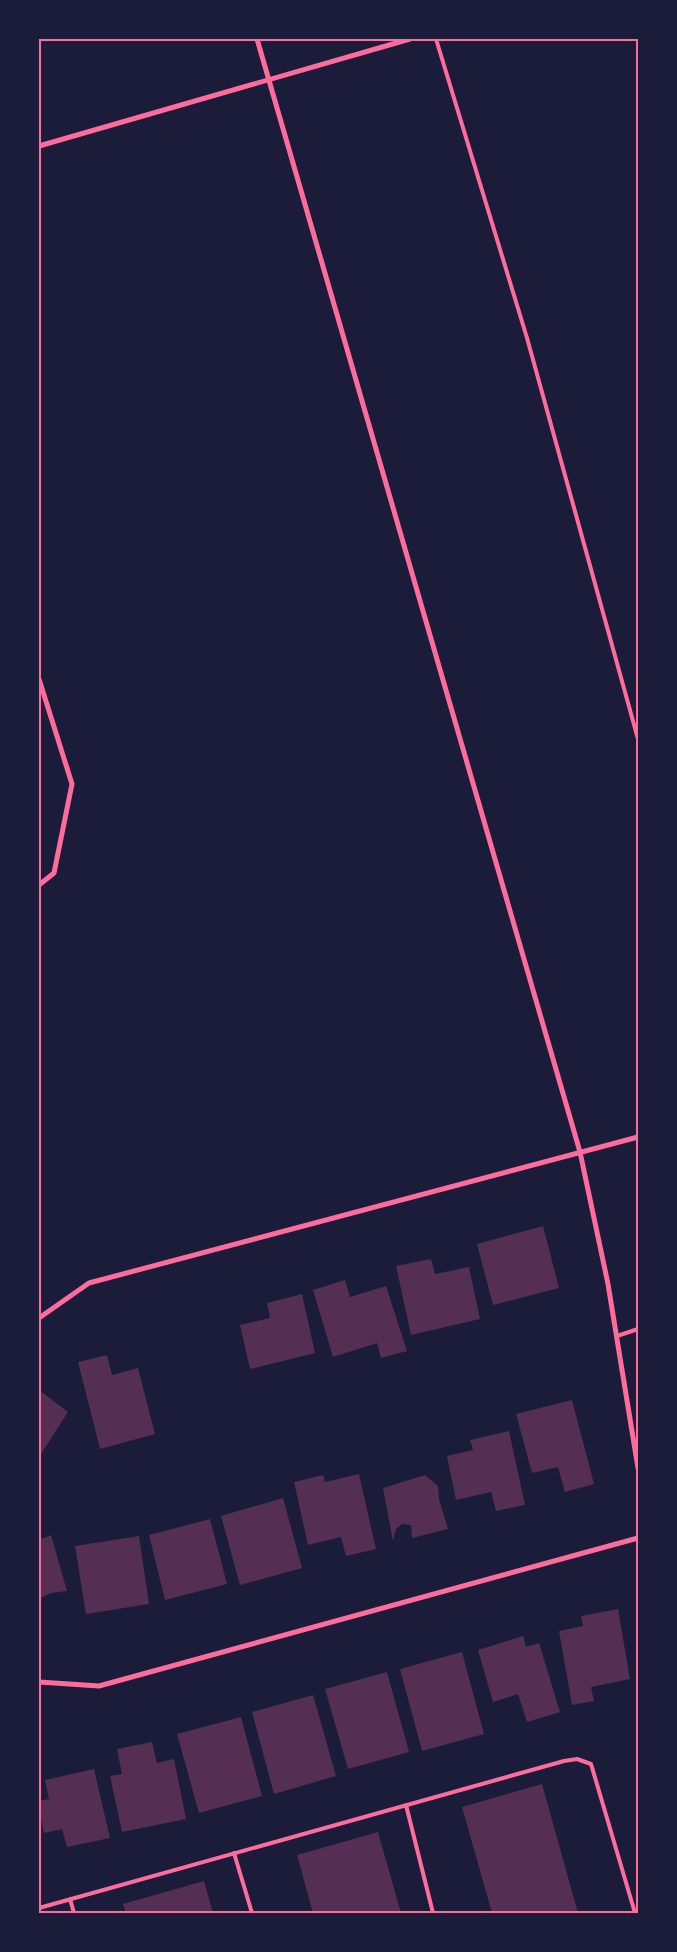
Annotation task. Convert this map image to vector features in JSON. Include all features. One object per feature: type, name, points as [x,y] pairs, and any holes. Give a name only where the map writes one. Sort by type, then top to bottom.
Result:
[{"type":"street","points":[[257,39],[580,1152],[608,1284],[638,1468]]},
{"type":"street","points":[[39,146],[410,39]]},
{"type":"street","points":[[39,679],[72,784],[54,873],[39,885]]},
{"type":"street","points":[[39,1318],[89,1283],[638,1136]]},
{"type":"street","points":[[39,1682],[99,1686],[638,1538]]},
{"type":"lane","points":[[436,39],[526,338],[638,738]]},
{"type":"lane","points":[[617,1336],[638,1329]]},
{"type":"lane","points":[[39,1908],[564,1761],[577,1759],[591,1764],[635,1913]]},
{"type":"lane","points":[[406,1805],[434,1913]]},
{"type":"lane","points":[[234,1853],[252,1913]]},
{"type":"lane","points":[[70,1899],[74,1913]]},
{"type":"building","points":[[543,1226],[559,1288],[493,1305],[477,1244]]},
{"type":"building","points":[[431,1259],[435,1274],[469,1267],[480,1319],[411,1335],[396,1266]]},
{"type":"building","points":[[345,1280],[350,1297],[386,1286],[407,1351],[381,1358],[377,1343],[333,1357],[313,1290]]},
{"type":"building","points":[[302,1294],[315,1353],[250,1369],[240,1325],[270,1318],[267,1303]]},
{"type":"building","points":[[107,1355],[112,1375],[138,1368],[155,1434],[100,1449],[78,1362]]},
{"type":"building","points":[[39,1390],[68,1412],[39,1457]]},
{"type":"building","points":[[572,1400],[594,1484],[565,1492],[558,1467],[532,1473],[516,1414]]},
{"type":"building","points":[[509,1431],[525,1505],[496,1511],[491,1492],[456,1500],[447,1456],[473,1450],[470,1440]]},
{"type":"building","points":[[359,1474],[376,1549],[346,1556],[341,1537],[308,1545],[294,1482],[323,1475],[325,1482]]},
{"type":"building","points":[[425,1475],[438,1486],[439,1499],[448,1529],[412,1538],[411,1525],[402,1524],[396,1529],[393,1541],[383,1488]]},
{"type":"building","points":[[283,1498],[302,1568],[240,1585],[221,1516]]},
{"type":"building","points":[[210,1519],[227,1584],[165,1600],[149,1535]]},
{"type":"building","points":[[39,1532],[42,1539],[51,1535],[67,1591],[51,1593],[39,1599]]},
{"type":"building","points":[[139,1536],[149,1604],[86,1614],[75,1546]]},
{"type":"building","points":[[618,1609],[630,1679],[591,1687],[594,1701],[572,1705],[559,1631],[583,1626],[581,1616]]},
{"type":"building","points":[[523,1636],[526,1647],[539,1643],[560,1712],[527,1722],[518,1694],[493,1702],[478,1650]]},
{"type":"building","points":[[462,1652],[484,1734],[422,1751],[400,1669]]},
{"type":"building","points":[[387,1672],[409,1752],[348,1769],[325,1689]]},
{"type":"building","points":[[313,1695],[336,1776],[274,1794],[252,1712]]},
{"type":"building","points":[[241,1717],[262,1796],[199,1813],[177,1734]]},
{"type":"building","points":[[152,1742],[157,1763],[174,1759],[186,1819],[122,1832],[110,1776],[122,1774],[117,1749]]},
{"type":"building","points":[[94,1769],[110,1838],[67,1847],[62,1829],[44,1833],[39,1811],[39,1801],[49,1799],[45,1780]]},
{"type":"building","points":[[542,1784],[578,1913],[492,1913],[462,1807]]},
{"type":"building","points":[[378,1832],[401,1913],[313,1913],[297,1855]]},
{"type":"building","points":[[204,1881],[213,1913],[126,1913],[123,1904]]}]
